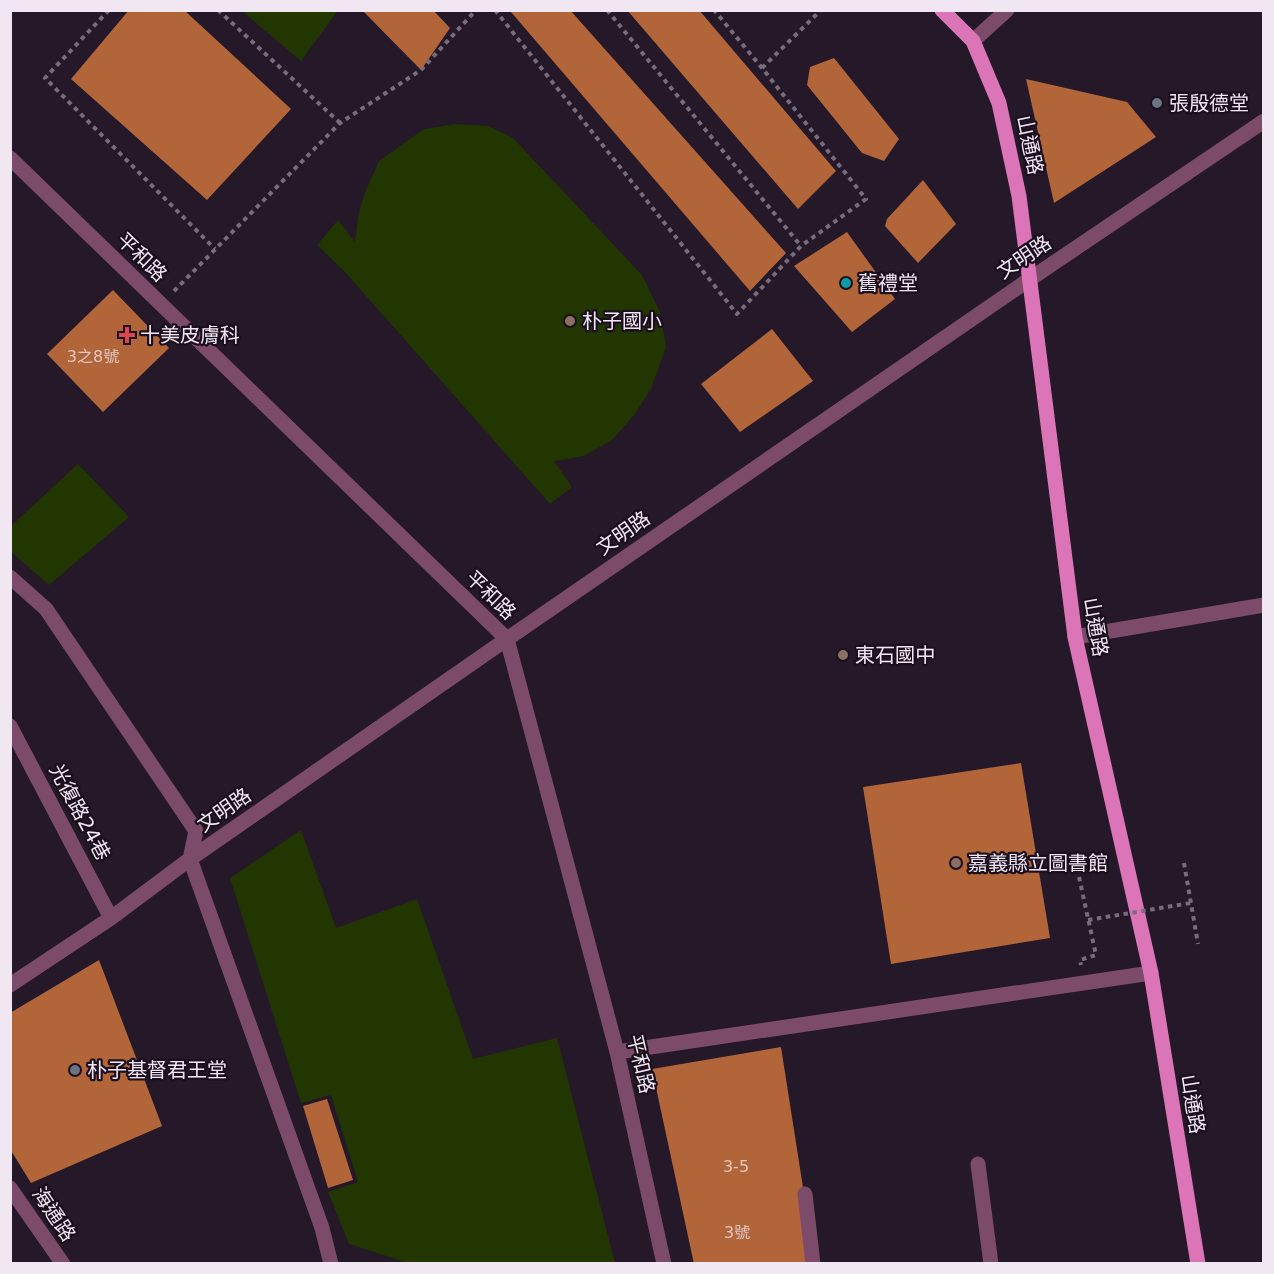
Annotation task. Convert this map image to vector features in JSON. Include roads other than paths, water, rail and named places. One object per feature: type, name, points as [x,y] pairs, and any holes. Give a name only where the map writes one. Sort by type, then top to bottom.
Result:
[{"type":"main road","name":"山通路","points":[[942,10],[973,41],[999,103],[1019,196],[1075,637],[1151,973],[1198,1263]]},
{"type":"street","points":[[973,41],[1007,10]]},
{"type":"street","name":"文明路","points":[[10,985],[111,918],[190,859],[1029,279],[1263,121]]},
{"type":"street","name":"平和路","points":[[10,158],[507,639],[617,1052],[664,1263]]},
{"type":"street","points":[[10,577],[46,609],[196,831],[190,859],[318,1217],[331,1263]]},
{"type":"street","points":[[1075,637],[1263,605]]},
{"type":"street","name":"光復路24巷","points":[[10,726],[111,918]]},
{"type":"street","points":[[617,1052],[1151,973]]},
{"type":"street","points":[[978,1164],[991,1263]]},
{"type":"street","name":"海通路","points":[[10,1188],[63,1263]]},
{"type":"street","points":[[805,1194],[813,1263]]},
{"type":"place","name":"張殷德堂","points":[[1157,103]]},
{"type":"place","name":"舊禮堂","points":[[846,283]]},
{"type":"place","name":"朴子國小","points":[[570,321]]},
{"type":"place","name":"十美皮膚科","points":[[127,335]]},
{"type":"place","name":"東石國中","points":[[843,655]]},
{"type":"place","name":"嘉義縣立圖書館","points":[[956,863]]},
{"type":"place","name":"朴子基督君王堂","points":[[75,1070]]}]
